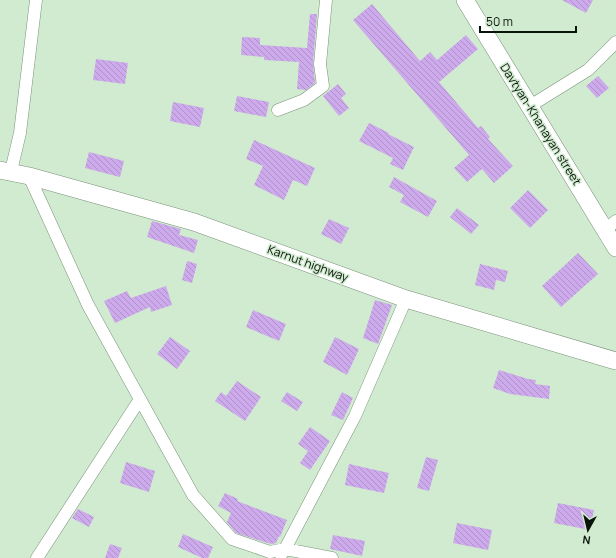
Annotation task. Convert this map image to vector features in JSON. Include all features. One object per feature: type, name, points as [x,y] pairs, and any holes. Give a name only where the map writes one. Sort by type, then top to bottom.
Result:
[{"type":"main road","name":"Davtyan-Khanayan street","points":[[465,0],[530,106],[611,225],[616,248]]},
{"type":"main road","name":"Karnut highway","points":[[6,170],[194,222],[406,299],[616,361]]},
{"type":"street","points":[[6,170],[20,133],[36,0]]},
{"type":"street","points":[[278,110],[304,100],[323,86],[320,64],[326,0]]},
{"type":"street","points":[[530,106],[588,70],[616,42]]},
{"type":"street","points":[[29,176],[88,305],[193,495],[232,538],[270,552],[332,558]]},
{"type":"street","points":[[282,554],[355,416],[406,299]]},
{"type":"street","points":[[37,558],[140,399]]},
{"type":"building","points":[[562,0],[593,0],[586,13]]},
{"type":"building","points":[[372,4],[420,61],[430,52],[437,60],[466,35],[478,49],[439,82],[478,128],[481,126],[490,137],[488,139],[513,166],[494,183],[482,169],[467,182],[454,168],[469,155],[353,20]]},
{"type":"building","points":[[310,14],[317,14],[313,63],[315,83],[306,90],[297,89],[299,62],[264,60],[264,57],[241,55],[242,37],[260,38],[260,45],[307,48]]},
{"type":"building","points":[[96,59],[128,63],[125,84],[93,80]]},
{"type":"building","points":[[598,76],[609,88],[597,98],[586,86]]},
{"type":"building","points":[[338,84],[346,94],[341,98],[349,108],[339,116],[323,96]]},
{"type":"building","points":[[237,96],[269,102],[266,117],[234,111]]},
{"type":"building","points":[[173,102],[204,108],[200,127],[170,121]]},
{"type":"building","points":[[369,123],[414,147],[403,170],[390,164],[393,158],[359,141]]},
{"type":"building","points":[[254,140],[315,168],[307,186],[293,180],[284,200],[254,185],[263,166],[246,159]]},
{"type":"building","points":[[89,152],[124,161],[120,177],[85,168]]},
{"type":"building","points":[[394,177],[437,201],[428,217],[400,202],[404,195],[389,187]]},
{"type":"building","points":[[528,190],[548,210],[530,228],[510,208]]},
{"type":"building","points":[[457,208],[479,225],[471,234],[450,217]]},
{"type":"building","points":[[329,219],[349,228],[341,244],[321,234]]},
{"type":"building","points":[[152,221],[181,229],[179,235],[198,240],[194,253],[147,237]]},
{"type":"building","points":[[578,253],[598,274],[561,307],[542,286]]},
{"type":"building","points":[[187,261],[197,264],[192,283],[182,280]]},
{"type":"building","points":[[480,264],[508,271],[505,282],[496,280],[494,290],[475,285]]},
{"type":"building","points":[[166,286],[172,305],[151,312],[150,307],[115,323],[104,301],[127,291],[131,298]]},
{"type":"building","points":[[375,300],[392,305],[378,344],[363,338]]},
{"type":"building","points":[[253,310],[286,324],[279,341],[246,327]]},
{"type":"building","points":[[170,337],[190,351],[177,369],[157,354]]},
{"type":"building","points":[[335,337],[359,349],[347,375],[323,362]]},
{"type":"building","points":[[499,370],[536,380],[535,384],[550,386],[549,399],[510,394],[493,388]]},
{"type":"building","points":[[237,381],[261,397],[245,421],[215,401],[221,392],[226,396]]},
{"type":"building","points":[[287,392],[303,402],[297,411],[281,401]]},
{"type":"building","points":[[342,392],[353,398],[343,420],[331,415]]},
{"type":"building","points":[[310,427],[330,441],[310,470],[300,463],[308,451],[298,444]]},
{"type":"building","points":[[426,457],[438,460],[429,491],[417,488]]},
{"type":"building","points":[[126,462],[155,471],[149,492],[120,483]]},
{"type":"building","points":[[349,464],[389,473],[384,493],[345,485]]},
{"type":"building","points":[[225,493],[238,499],[237,501],[287,520],[276,543],[271,544],[236,533],[227,522],[231,513],[218,506]]},
{"type":"building","points":[[558,503],[594,510],[590,530],[554,523]]},
{"type":"building","points":[[78,509],[94,517],[89,527],[72,518]]},
{"type":"building","points":[[457,523],[492,530],[488,550],[453,543]]},
{"type":"building","points":[[183,534],[213,547],[208,558],[202,558],[178,547]]},
{"type":"building","points":[[333,535],[365,541],[362,556],[330,549]]},
{"type":"building","points":[[110,544],[122,548],[118,558],[105,558]]}]
